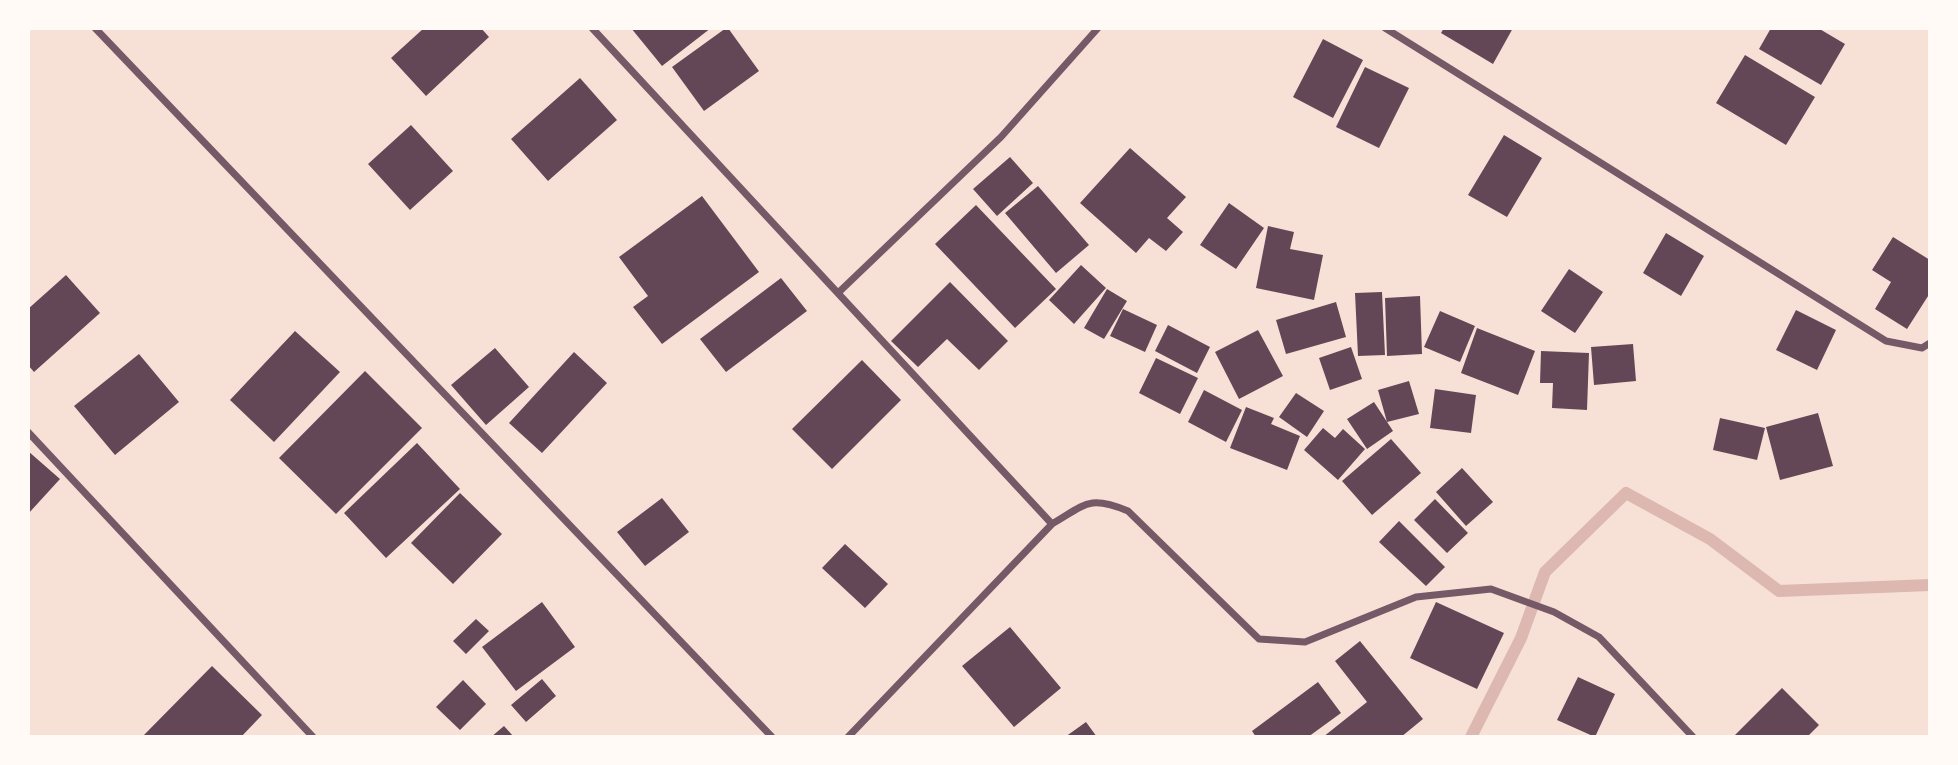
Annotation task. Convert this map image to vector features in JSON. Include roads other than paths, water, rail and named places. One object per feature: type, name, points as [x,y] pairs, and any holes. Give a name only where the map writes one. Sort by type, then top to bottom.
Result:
[{"type":"street","points":[[94,28],[772,737]]},
{"type":"street","points":[[592,28],[1052,524]]},
{"type":"street","points":[[838,293],[1001,137],[1098,28]]},
{"type":"street","points":[[1385,28],[1886,341],[1922,348],[1930,343]]},
{"type":"street","points":[[28,432],[313,737]]},
{"type":"street","points":[[848,737],[1052,524],[1089,502],[1110,504],[1128,511],[1259,639],[1304,642],[1416,597],[1491,589],[1554,611],[1599,637],[1693,737]]},
{"type":"waterway","points":[[1471,737],[1521,638],[1545,572],[1626,493],[1710,539],[1779,591],[1930,585]]}]
